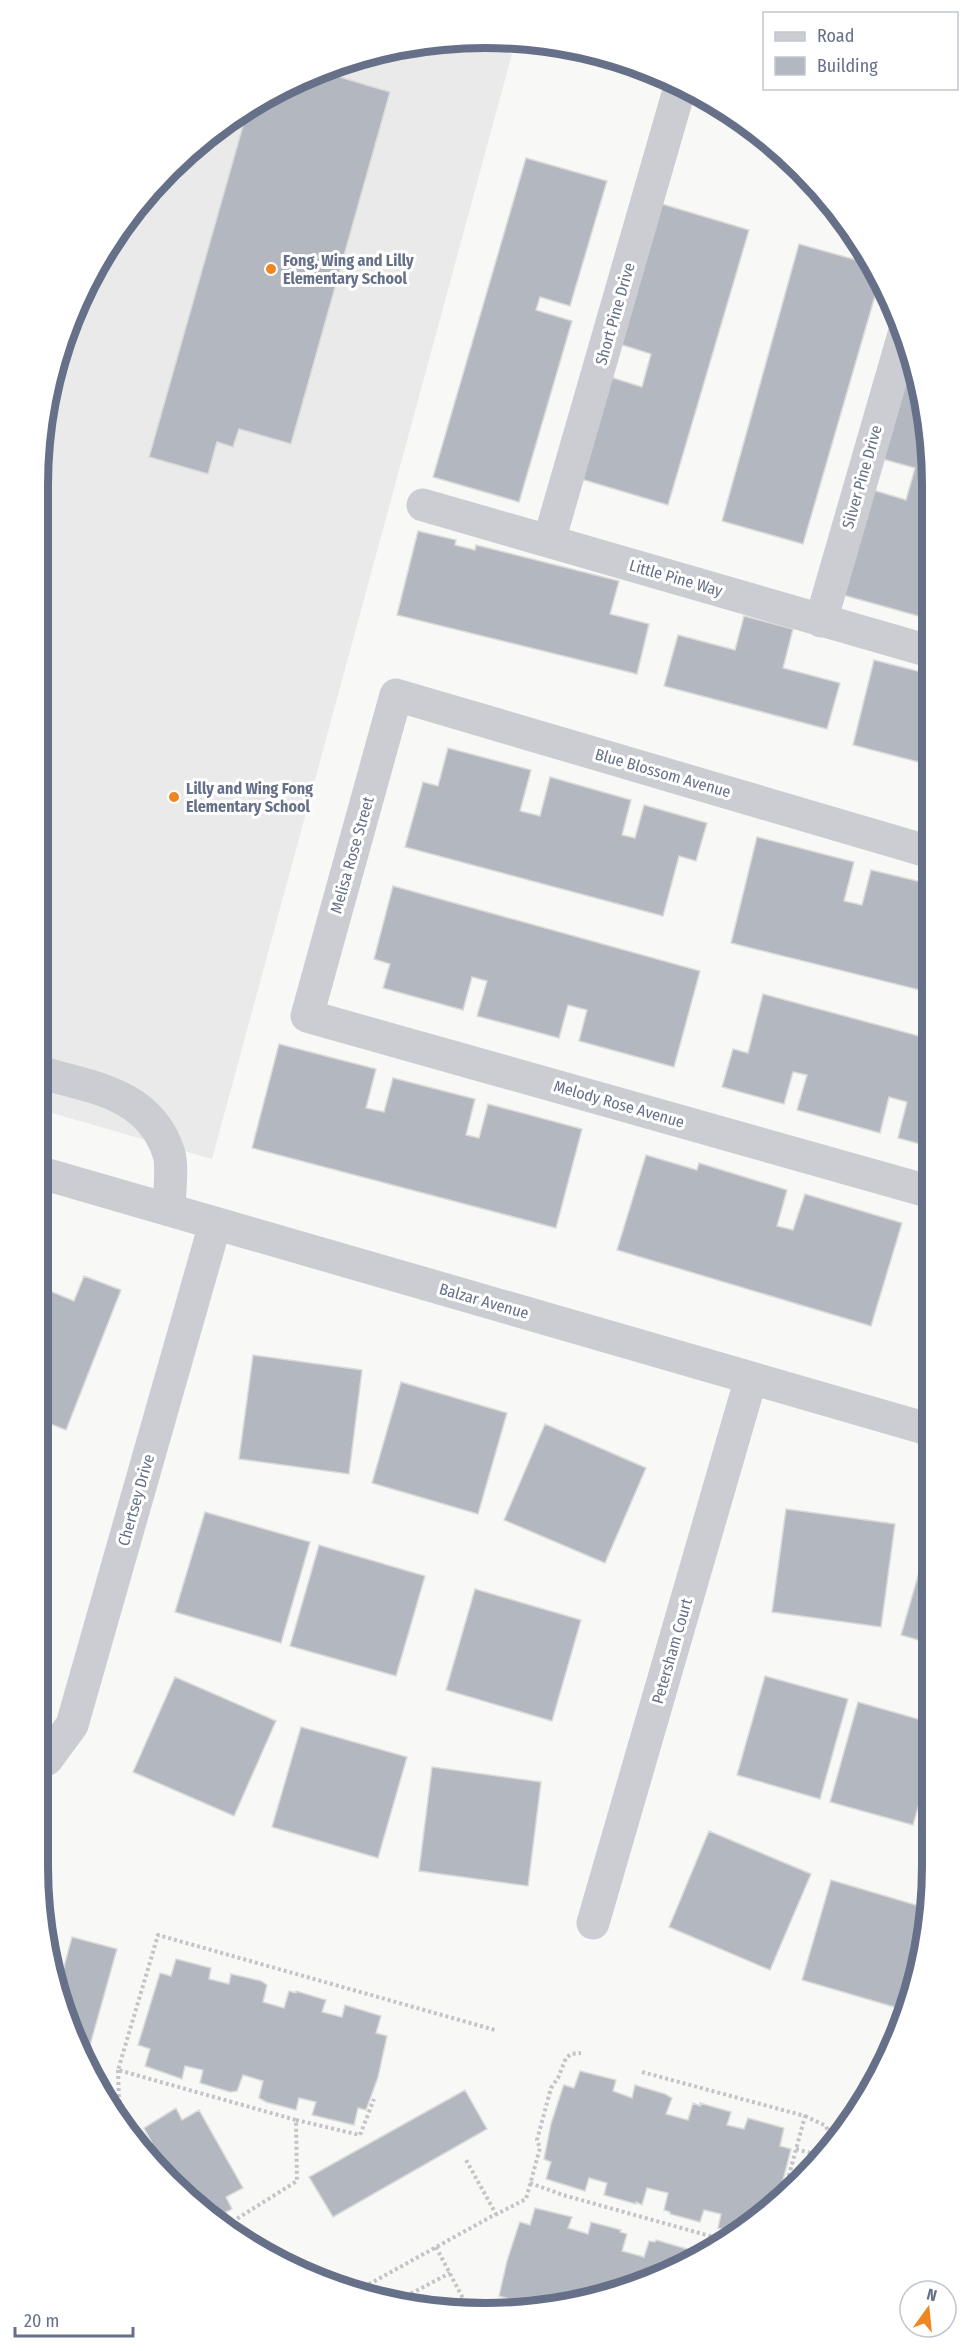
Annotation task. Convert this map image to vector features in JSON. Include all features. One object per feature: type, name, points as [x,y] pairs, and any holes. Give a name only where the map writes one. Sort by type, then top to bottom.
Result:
[{"type":"street","name":"Short Pine Drive","points":[[549,542],[678,93]]},
{"type":"street","name":"Silver Pine Drive","points":[[821,621],[900,348]]},
{"type":"street","name":"Little Pine Way","points":[[423,505],[922,649]]},
{"type":"street","name":"Blue Blossom Avenue","points":[[396,695],[922,850]]},
{"type":"street","name":"Melisa Rose Street","points":[[307,1016],[396,695]]},
{"type":"street","name":"Melody Rose Avenue","points":[[307,1016],[922,1189]]},
{"type":"street","points":[[48,1075],[110,1093],[141,1108],[158,1131],[169,1155],[170,1210]]},
{"type":"street","name":"Balzar Avenue","points":[[48,1175],[922,1427]]},
{"type":"street","name":"Chertsey Drive","points":[[48,1758],[72,1725],[215,1224]]},
{"type":"street","name":"Petersham Court","points":[[592,1923],[751,1378]]},
{"type":"path","points":[[126,2114],[119,2100],[118,2070],[158,1935],[495,2030]]},
{"type":"path","points":[[365,2286],[526,2199],[540,2148],[537,2140],[551,2088],[566,2058],[571,2054],[581,2053]]},
{"type":"path","points":[[118,2070],[296,2120],[360,2135],[374,2099]]},
{"type":"path","points":[[642,2072],[805,2116],[826,2126],[829,2135]]},
{"type":"path","points":[[787,2181],[805,2116]]},
{"type":"path","points":[[232,2222],[297,2181],[296,2120]]},
{"type":"path","points":[[796,2149],[814,2154]]},
{"type":"path","points":[[466,2160],[496,2214],[494,2215]]},
{"type":"path","points":[[530,2183],[563,2195],[714,2237]]},
{"type":"path","points":[[436,2247],[465,2302]]},
{"type":"path","points":[[407,2296],[450,2273]]},
{"type":"shaded area","name":"Lilly and Wing Fong Elementary School","points":[[491,48],[512,54],[212,1159],[48,1112],[48,485],[52,428],[63,372],[81,318],[107,266],[122,242],[156,197],[197,156],[219,138],[292,93],[345,71],[400,56],[456,49]]},
{"type":"building","name":"Fong, Wing and Lilly Elementary School","points":[[334,75],[390,92],[291,444],[239,429],[233,447],[217,442],[208,474],[149,457],[244,121],[292,93]]},
{"type":"building","points":[[526,158],[607,181],[570,306],[540,297],[536,310],[572,321],[519,502],[433,477]]},
{"type":"building","points":[[662,204],[749,230],[668,505],[581,479],[610,377],[642,387],[651,354],[616,343]]},
{"type":"building","points":[[799,244],[860,261],[876,291],[803,544],[722,521]]},
{"type":"building","points":[[907,373],[914,400],[921,456],[922,617],[843,595],[873,490],[906,500],[915,468],[879,458]]},
{"type":"building","points":[[418,531],[456,540],[455,545],[475,550],[476,545],[619,581],[610,614],[649,624],[637,674],[397,615]]},
{"type":"building","points":[[744,616],[793,629],[783,668],[840,683],[827,729],[664,686],[678,635],[735,650]]},
{"type":"building","points":[[874,660],[922,672],[922,763],[853,745]]},
{"type":"building","points":[[448,748],[531,770],[520,811],[540,816],[550,777],[631,800],[622,835],[635,838],[644,805],[707,823],[696,861],[679,856],[663,916],[405,847],[423,782],[438,786]]},
{"type":"building","points":[[757,837],[854,862],[844,901],[862,905],[871,870],[922,882],[922,991],[731,943]]},
{"type":"building","points":[[393,886],[700,971],[674,1067],[579,1041],[587,1010],[568,1005],[559,1038],[477,1016],[487,981],[472,977],[463,1010],[383,988],[390,964],[374,959]]},
{"type":"building","points":[[763,994],[922,1037],[922,1145],[898,1138],[907,1102],[889,1097],[880,1133],[797,1110],[807,1075],[793,1072],[784,1104],[722,1087],[733,1049],[748,1053]]},
{"type":"building","points":[[279,1044],[376,1069],[366,1108],[384,1112],[393,1078],[475,1099],[466,1135],[479,1138],[488,1104],[582,1129],[556,1228],[252,1148]]},
{"type":"building","points":[[646,1155],[697,1170],[699,1163],[787,1190],[777,1226],[793,1230],[805,1194],[902,1223],[871,1326],[617,1250]]},
{"type":"building","points":[[84,1276],[121,1290],[66,1430],[48,1423],[48,1290],[74,1301]]},
{"type":"building","points":[[253,1355],[362,1370],[349,1474],[239,1459]]},
{"type":"building","points":[[401,1382],[507,1413],[478,1514],[372,1483]]},
{"type":"building","points":[[545,1424],[646,1468],[605,1563],[504,1520]]},
{"type":"building","points":[[786,1509],[895,1524],[881,1627],[772,1612]]},
{"type":"building","points":[[205,1512],[310,1542],[281,1643],[175,1612]]},
{"type":"building","points":[[319,1545],[425,1576],[396,1676],[290,1646]]},
{"type":"building","points":[[922,1562],[922,1641],[901,1635]]},
{"type":"building","points":[[475,1589],[581,1620],[552,1721],[446,1690]]},
{"type":"building","points":[[765,1676],[848,1699],[820,1799],[737,1775]]},
{"type":"building","points":[[175,1677],[276,1721],[234,1816],[133,1772]]},
{"type":"building","points":[[858,1702],[922,1720],[922,1793],[913,1825],[830,1802]]},
{"type":"building","points":[[301,1727],[407,1757],[378,1858],[272,1827]]},
{"type":"building","points":[[432,1767],[541,1782],[528,1886],[419,1871]]},
{"type":"building","points":[[709,1831],[811,1874],[770,1970],[669,1927]]},
{"type":"building","points":[[831,1880],[920,1906],[914,1951],[898,2008],[802,1980]]},
{"type":"building","points":[[72,1937],[117,1949],[89,2050],[71,2006],[62,1975]]},
{"type":"building","points":[[176,1959],[211,1968],[209,1979],[229,1984],[231,1974],[261,1981],[267,1985],[263,2002],[284,2008],[289,1991],[296,1993],[296,1991],[326,2000],[322,2012],[342,2017],[345,2005],[381,2016],[376,2033],[387,2036],[378,2077],[366,2110],[358,2108],[354,2125],[312,2115],[316,2102],[299,2098],[296,2110],[266,2102],[259,2098],[263,2081],[243,2075],[237,2091],[230,2092],[200,2083],[203,2070],[185,2066],[182,2079],[145,2066],[150,2049],[138,2045],[160,1973],[171,1976]]},
{"type":"building","points":[[580,2071],[616,2080],[613,2091],[632,2098],[635,2085],[665,2094],[672,2098],[666,2114],[688,2120],[693,2103],[700,2106],[700,2103],[731,2112],[727,2125],[744,2129],[748,2118],[784,2128],[780,2146],[791,2149],[781,2187],[751,2213],[726,2230],[718,2228],[721,2214],[704,2210],[700,2222],[670,2214],[664,2210],[668,2193],[647,2188],[642,2205],[604,2195],[607,2183],[589,2178],[585,2191],[546,2179],[551,2162],[544,2159],[551,2124],[564,2085],[574,2088]]},
{"type":"building","points":[[465,2090],[487,2129],[333,2217],[309,2177]]},
{"type":"building","points":[[176,2108],[182,2120],[199,2110],[243,2188],[226,2197],[232,2209],[221,2215],[197,2195],[148,2145],[152,2143],[144,2128]]},
{"type":"building","points":[[535,2208],[572,2217],[568,2228],[588,2234],[591,2222],[621,2230],[620,2232],[627,2234],[622,2251],[644,2257],[649,2241],[655,2242],[656,2240],[687,2249],[685,2254],[652,2270],[598,2288],[570,2295],[505,2302],[506,2298],[499,2296],[507,2261],[520,2222],[530,2225]]},
{"type":"place","name":"Fong, Wing and Lilly Elementary School","points":[[271,269]]},
{"type":"place","name":"Lilly and Wing Fong Elementary School","points":[[174,797]]}]
